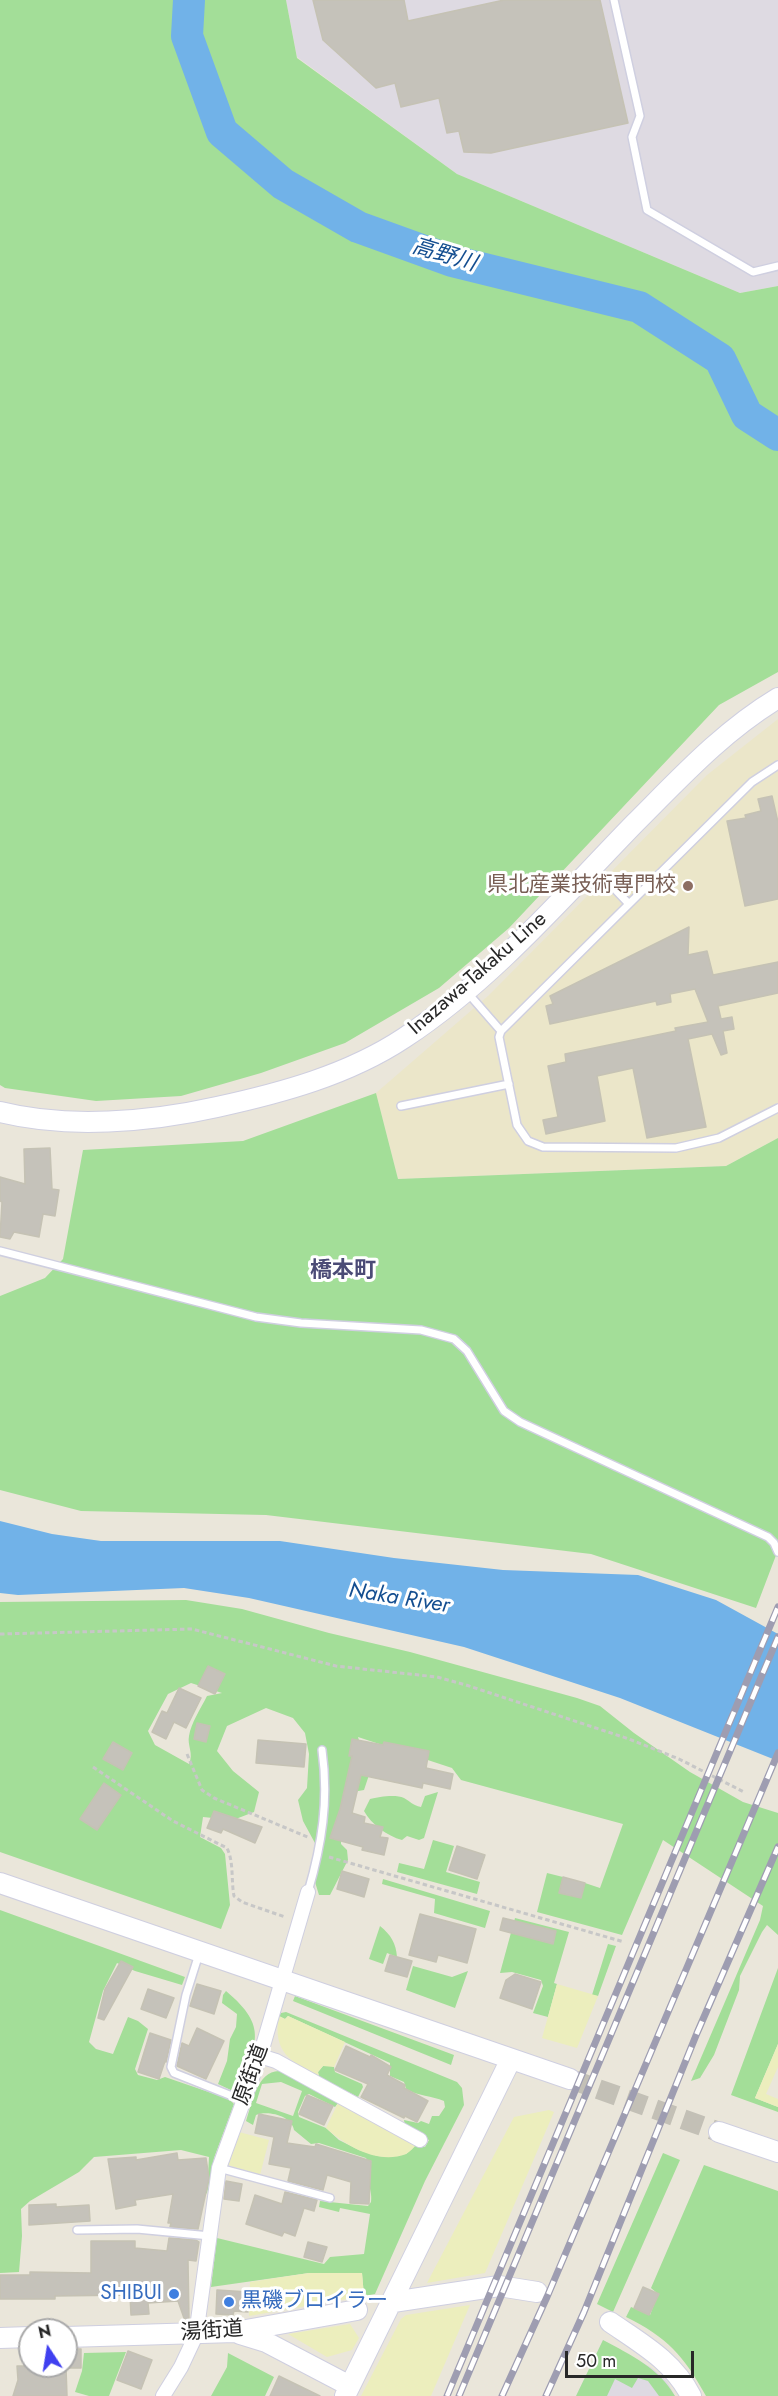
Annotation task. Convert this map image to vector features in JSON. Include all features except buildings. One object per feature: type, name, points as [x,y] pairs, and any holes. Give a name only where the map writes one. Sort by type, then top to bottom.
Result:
[{"type":"street","name":"Inazawa-Takaku Line","points":[[0,1112],[17,1116],[63,1120],[122,1120],[187,1114],[298,1086],[349,1067],[403,1039],[465,990],[514,947],[728,732],[778,698]]},
{"type":"street","points":[[0,1883],[570,2079]]},
{"type":"street","name":"原街道","points":[[167,2395],[196,2335],[219,2168],[260,2056],[308,1892]]},
{"type":"street","points":[[260,2056],[276,2061],[420,2140]]},
{"type":"street","points":[[235,2332],[266,2342],[347,2391],[393,2302],[511,2059]]},
{"type":"street","points":[[719,2132],[778,2152]]},
{"type":"street","points":[[393,2302],[499,2286],[537,2292]]},
{"type":"street","name":"湯街道","points":[[78,2337],[196,2335],[235,2332],[357,2310]]},
{"type":"street","points":[[610,2322],[663,2358],[682,2378],[691,2396]]},
{"type":"street","points":[[0,2338],[18,2337]]},
{"type":"lane","points":[[614,0],[640,116],[632,136],[647,210],[753,272],[778,266]]},
{"type":"lane","points":[[778,765],[752,782],[501,1030],[499,1037],[517,1125],[528,1141],[543,1147],[676,1148],[719,1138],[778,1108]]},
{"type":"lane","points":[[593,866],[629,904]]},
{"type":"lane","points":[[465,990],[501,1030]]},
{"type":"lane","points":[[401,1106],[509,1084]]},
{"type":"lane","points":[[0,1251],[256,1317],[301,1323],[421,1330],[454,1339],[467,1351],[504,1411],[520,1422],[768,1537],[778,1552]]},
{"type":"lane","name":"原街道","points":[[308,1892],[319,1854],[326,1807],[322,1750]]},
{"type":"lane","points":[[200,1952],[186,1995],[171,2067],[174,2073],[242,2100]]},
{"type":"lane","points":[[219,2168],[330,2198]]},
{"type":"lane","points":[[77,2230],[137,2229],[210,2236]]},
{"type":"path","points":[[0,1634],[192,1629],[336,1666],[437,1677],[629,1739],[679,1759],[744,1792]]},
{"type":"path","points":[[187,1754],[202,1790],[214,1798],[321,1843]]},
{"type":"path","points":[[93,1767],[173,1821],[227,1848],[231,1855],[231,1880],[234,1896],[242,1902],[298,1922]]},
{"type":"path","points":[[319,1854],[624,1942]]},
{"type":"shaded area","points":[[286,0],[778,0],[778,286],[740,293],[457,174],[297,57]]},
{"type":"shaded area","name":"県北産業技術専門校","points":[[778,719],[778,1138],[726,1166],[398,1179],[376,1093],[488,996],[707,775]]},
{"type":"shaded area","points":[[603,2340],[652,2368],[667,2381],[675,2396],[576,2396]]},
{"type":"green space","points":[[0,0],[286,0],[297,58],[457,174],[740,293],[778,286],[778,672],[719,705],[509,928],[439,988],[345,1043],[261,1073],[181,1096],[96,1101],[5,1088],[0,1085]]},
{"type":"green space","points":[[376,1093],[398,1179],[726,1166],[778,1138],[778,1550],[756,1608],[591,1554],[266,1515],[81,1511],[0,1490],[0,1296],[45,1278],[63,1259],[83,1150],[243,1141]]},
{"type":"green space","points":[[186,1600],[242,1609],[410,1652],[600,1706],[690,1772],[743,1802],[778,1813],[778,1935],[767,1925],[762,1932],[740,1976],[739,1990],[714,2055],[700,2078],[691,2081],[760,1920],[763,1906],[663,1840],[622,1935],[537,1912],[547,1873],[563,1877],[560,1893],[581,1898],[585,1883],[600,1888],[623,1824],[461,1780],[452,1768],[358,1737],[369,1775],[364,1790],[347,1793],[342,1803],[341,1844],[347,1850],[348,1860],[330,1895],[319,1895],[313,1861],[316,1845],[303,1821],[298,1800],[307,1788],[309,1754],[305,1733],[293,1718],[266,1708],[227,1726],[217,1751],[233,1771],[259,1792],[254,1812],[233,1820],[203,1817],[200,1837],[221,1848],[225,1854],[230,1905],[221,1929],[0,1852],[0,1602]],"holes":[[[191,1683],[222,1693],[207,1696],[194,1721],[189,1736],[191,1756],[189,1764],[155,1745],[148,1731],[168,1694]]]},
{"type":"green space","points":[[438,1792],[424,1838],[419,1840],[407,1836],[402,1840],[391,1836],[375,1825],[364,1811],[370,1799],[387,1796],[404,1798],[421,1807],[425,1796]]},
{"type":"green space","points":[[433,1840],[454,1846],[446,1872],[480,1882],[477,1894],[397,1872],[399,1863],[424,1869]]},
{"type":"green space","points":[[383,1879],[490,1911],[485,1928],[434,1913],[435,1899],[382,1884]]},
{"type":"green space","points":[[0,1910],[185,1977],[182,1985],[135,1971],[117,1963],[103,1991],[89,2042],[96,2049],[113,2054],[128,2017],[138,2021],[148,2029],[135,2069],[138,2075],[157,2080],[165,2077],[229,2099],[234,2104],[214,2158],[207,2193],[203,2196],[166,2194],[208,2176],[209,2157],[181,2150],[94,2157],[79,2172],[30,2201],[21,2209],[22,2236],[19,2272],[0,2273]]},
{"type":"green space","points":[[515,1918],[569,1932],[554,1983],[557,1984],[548,2017],[533,2013],[543,1986],[541,1980],[512,1972],[500,1973]]},
{"type":"green space","points":[[380,1926],[392,1940],[397,1957],[387,1953],[383,1964],[369,1959]]},
{"type":"green space","points":[[608,1944],[616,1946],[598,1996],[592,1995]]},
{"type":"green space","points":[[413,1966],[452,1977],[468,1971],[455,2008],[406,1990]]},
{"type":"green space","points":[[778,1968],[778,2044],[755,2098],[778,2107],[778,2112],[731,2095]]},
{"type":"green space","points":[[226,1991],[249,2015],[254,2026],[255,2037],[254,2048],[239,2091],[235,2092],[218,2084],[227,2061],[230,2039],[236,2027],[237,2014],[222,2003]]},
{"type":"green space","points":[[295,1996],[454,2055],[451,2065],[293,2001]]},
{"type":"green space","points":[[286,2012],[457,2082],[462,2088],[464,2105],[425,2181],[375,2294],[364,2296],[362,2273],[309,2273],[211,2287],[217,2238],[324,2264],[330,2257],[364,2254],[370,2214],[340,2208],[339,2212],[319,2207],[320,2201],[368,2206],[371,2196],[366,2158],[319,2143],[311,2144],[294,2130],[289,2121],[279,2115],[267,2113],[256,2115],[253,2125],[246,2121],[253,2097],[266,2076],[280,2071],[338,2103],[335,2107],[309,2094],[305,2096],[298,2112],[299,2117],[326,2128],[339,2140],[359,2150],[378,2156],[406,2154],[417,2144],[425,2147],[429,2140],[405,2126],[404,2120],[429,2124],[432,2116],[439,2116],[445,2107],[444,2101],[406,2089],[404,2082],[390,2076],[390,2063],[288,2016],[285,2019],[279,2016]],"holes":[[[281,2082],[302,2091],[293,2116],[256,2103],[262,2084]]]},
{"type":"green space","points":[[323,2066],[334,2067],[335,2072],[362,2084],[363,2087],[358,2097],[319,2077],[318,2072]]},
{"type":"green space","points":[[663,2153],[680,2160],[613,2312],[597,2304]]},
{"type":"green space","points":[[704,2165],[778,2191],[778,2396],[706,2396],[682,2359],[664,2340],[626,2317],[631,2307],[650,2315],[658,2294],[651,2288]]},
{"type":"green space","points":[[603,2340],[653,2370],[675,2396],[659,2396],[648,2381],[638,2378],[632,2388],[615,2379],[607,2396],[576,2396]]},
{"type":"green space","points":[[126,2352],[109,2396],[89,2396],[75,2392],[82,2371],[84,2353]]},
{"type":"green space","points":[[228,2353],[274,2377],[265,2396],[211,2396],[227,2367]]},
{"type":"sand","points":[[557,1984],[598,1996],[577,2048],[542,2038]]},
{"type":"sand","points":[[279,2016],[285,2019],[288,2016],[345,2042],[334,2067],[323,2066],[318,2072],[319,2077],[292,2061],[278,2039]]},
{"type":"sand","points":[[778,2044],[778,2067],[766,2094],[778,2099],[778,2107],[755,2098]]},
{"type":"sand","points":[[338,2103],[417,2144],[407,2153],[395,2157],[374,2155],[353,2147],[326,2128]]},
{"type":"sand","points":[[549,2110],[554,2112],[485,2273],[427,2283],[514,2117]]},
{"type":"sand","points":[[239,2132],[269,2140],[260,2175],[228,2165]]},
{"type":"sand","points":[[309,2273],[362,2273],[364,2296],[249,2316],[250,2282]]},
{"type":"sand","points":[[470,2305],[431,2396],[361,2396],[401,2319],[406,2315]]},
{"type":"sand","points":[[350,2324],[359,2338],[352,2350],[327,2357],[288,2334]]},
{"type":"water","name":"Naka River","points":[[0,1521],[52,1534],[101,1541],[280,1541],[394,1558],[503,1570],[638,1575],[716,1600],[778,1634],[778,1761],[620,1698],[464,1647],[249,1598],[184,1588],[18,1595],[0,1593]]},
{"type":"waterway","name":"高野川","points":[[189,0],[187,36],[222,132],[283,184],[358,227],[452,261],[639,307],[720,359],[747,415],[778,435]]},
{"type":"tunnel","points":[[570,2079],[719,2132]]},
{"type":"railway","points":[[447,2396],[778,1607]]},
{"type":"railway","points":[[459,2396],[778,1637]]},
{"type":"railway","points":[[502,2396],[547,2297],[778,1753]]},
{"type":"railway","points":[[546,2396],[584,2312],[697,2033],[778,1847]]},
{"type":"place","name":"県北産業技術専門校","points":[[688,886]]},
{"type":"place","name":"SHIBUI","points":[[174,2294]]},
{"type":"place","name":"黒磯ブロイラー","points":[[229,2302]]},
{"type":"district","name":"橋本町","points":[[343,1272]]}]
